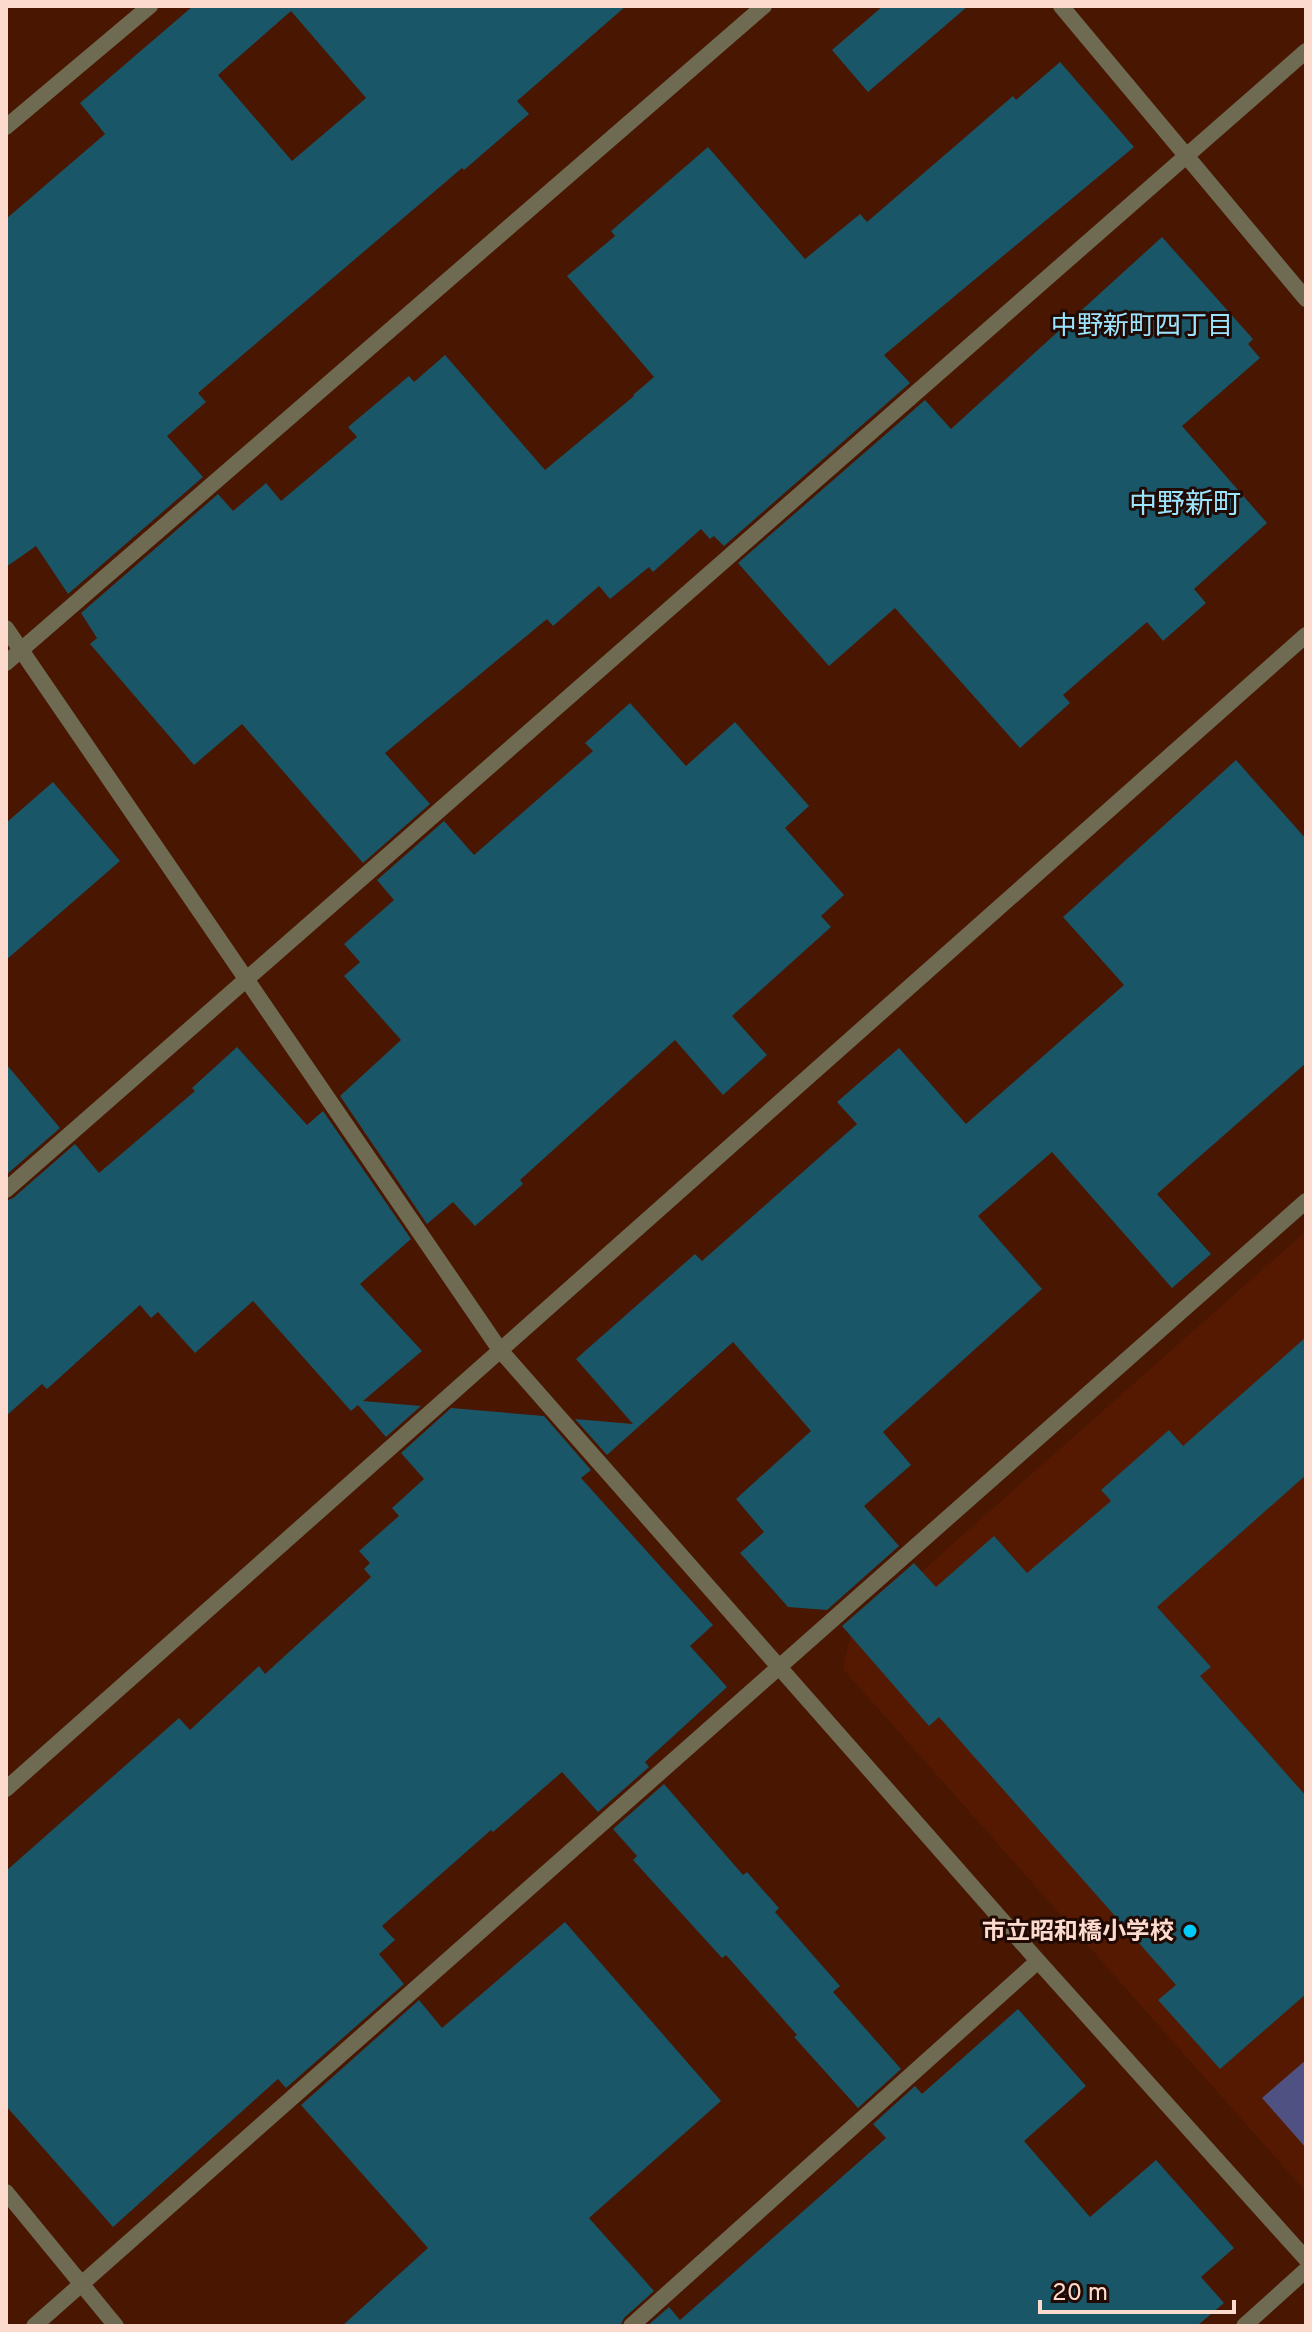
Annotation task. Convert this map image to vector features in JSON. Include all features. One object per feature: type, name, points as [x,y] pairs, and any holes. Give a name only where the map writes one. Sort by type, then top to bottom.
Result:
[{"type":"street","points":[[6,127],[150,6]]},
{"type":"street","points":[[6,663],[764,6]]},
{"type":"street","points":[[1061,6],[1306,299]]},
{"type":"street","points":[[6,1190],[1306,51]]},
{"type":"street","points":[[6,628],[500,1350],[778,1668],[1306,2259]]},
{"type":"street","points":[[6,1789],[1306,635]]},
{"type":"street","points":[[34,2326],[1306,1201]]},
{"type":"street","points":[[631,2326],[1038,1961]]},
{"type":"street","points":[[6,2192],[116,2326]]},
{"type":"street","points":[[1244,2326],[1306,2270]]},
{"type":"shaded area","name":"市立昭和橋小学校","points":[[1306,1231],[1306,2192],[843,1669],[851,1634]]},
{"type":"water","points":[[1306,2060],[1306,2148],[1262,2098]]},
{"type":"building","points":[[193,6],[626,6],[517,101],[529,114],[198,393],[206,402],[167,436],[203,477],[68,594],[36,546],[6,567],[6,219],[105,134],[80,103]],"holes":[[[291,11],[366,98],[292,161],[218,75]]]},
{"type":"building","points":[[883,6],[968,6],[868,92],[832,50]]},
{"type":"building","points":[[1060,62],[1134,147],[884,355],[910,383],[724,546],[714,536],[710,539],[701,529],[653,572],[649,567],[610,599],[599,586],[553,626],[547,619],[385,753],[430,804],[363,863],[242,724],[194,765],[90,644],[97,638],[81,613],[218,494],[233,511],[266,483],[281,501],[357,437],[348,427],[409,376],[414,382],[445,355],[545,470],[654,377],[567,276],[615,236],[611,231],[708,147],[805,259],[860,214],[867,222],[1013,96],[1016,100]]},
{"type":"building","points":[[1162,237],[1253,339],[1248,344],[1260,358],[1182,426],[1267,523],[1194,589],[1206,603],[1163,641],[1147,622],[1063,695],[1070,703],[1020,748],[895,608],[829,666],[738,563],[925,400],[951,429]]},
{"type":"building","points":[[630,703],[686,766],[735,722],[809,806],[785,828],[844,895],[821,916],[831,927],[732,1016],[767,1055],[723,1095],[675,1040],[520,1180],[523,1184],[475,1226],[453,1202],[427,1224],[340,1096],[401,1040],[344,976],[360,962],[344,944],[394,900],[377,880],[444,821],[474,855],[593,751],[585,743]]},
{"type":"building","points":[[1236,760],[1306,839],[1306,1063],[1157,1194],[1211,1254],[1172,1288],[1052,1152],[978,1216],[1042,1289],[883,1432],[911,1465],[864,1506],[899,1546],[827,1610],[788,1607],[740,1553],[764,1532],[736,1499],[811,1431],[733,1342],[607,1455],[575,1419],[633,1424],[576,1359],[695,1254],[702,1261],[857,1124],[837,1102],[899,1048],[966,1124],[1124,985],[1063,917]]},
{"type":"building","points":[[53,782],[120,861],[6,960],[6,823]]},
{"type":"building","points":[[237,1047],[307,1125],[323,1111],[411,1239],[360,1284],[422,1351],[363,1401],[421,1406],[386,1437],[358,1405],[351,1411],[253,1301],[195,1353],[158,1312],[151,1318],[140,1305],[47,1389],[42,1384],[6,1416],[6,1201],[75,1144],[99,1173],[195,1091],[192,1088]]},
{"type":"building","points":[[6,1064],[60,1128],[6,1175]]},
{"type":"building","name":"市立昭和橋小学校","points":[[1306,1337],[1306,1475],[1157,1607],[1211,1667],[1200,1676],[1306,1796],[1306,1994],[1220,2069],[1158,2000],[1176,1985],[939,1717],[929,1726],[842,1626],[914,1563],[936,1587],[994,1536],[1027,1573],[1111,1501],[1101,1490],[1169,1430],[1183,1446]]},
{"type":"building","points":[[451,1408],[544,1416],[591,1470],[581,1478],[713,1625],[690,1646],[727,1687],[645,1762],[649,1767],[598,1812],[562,1772],[493,1832],[491,1830],[382,1926],[395,1940],[379,1954],[404,1984],[286,2088],[278,2079],[113,2227],[6,2106],[6,1871],[179,1718],[190,1730],[259,1666],[265,1674],[371,1577],[364,1569],[370,1563],[359,1551],[399,1516],[392,1508],[424,1479],[401,1453]]},
{"type":"building","points":[[664,1784],[743,1875],[747,1872],[779,1908],[775,1912],[840,1986],[833,1992],[901,2069],[858,2108],[726,1955],[722,1958],[633,1860],[637,1856],[613,1829]]},
{"type":"building","points":[[565,1922],[721,2101],[589,2218],[654,2291],[624,2318],[620,2326],[342,2326],[428,2248],[301,2105],[419,2000],[442,2028]]},
{"type":"building","points":[[1018,2009],[1086,2086],[1024,2141],[1090,2217],[1156,2160],[1234,2248],[1201,2277],[1224,2303],[1197,2326],[647,2326],[669,2307],[680,2320],[886,2138],[873,2124],[915,2086],[922,2094]]},
{"type":"place","name":"市立昭和橋小学校","points":[[1190,1931]]},
{"type":"district","name":"中野新町四丁目","points":[[1142,325]]},
{"type":"district","name":"中野新町","points":[[1185,503]]}]
